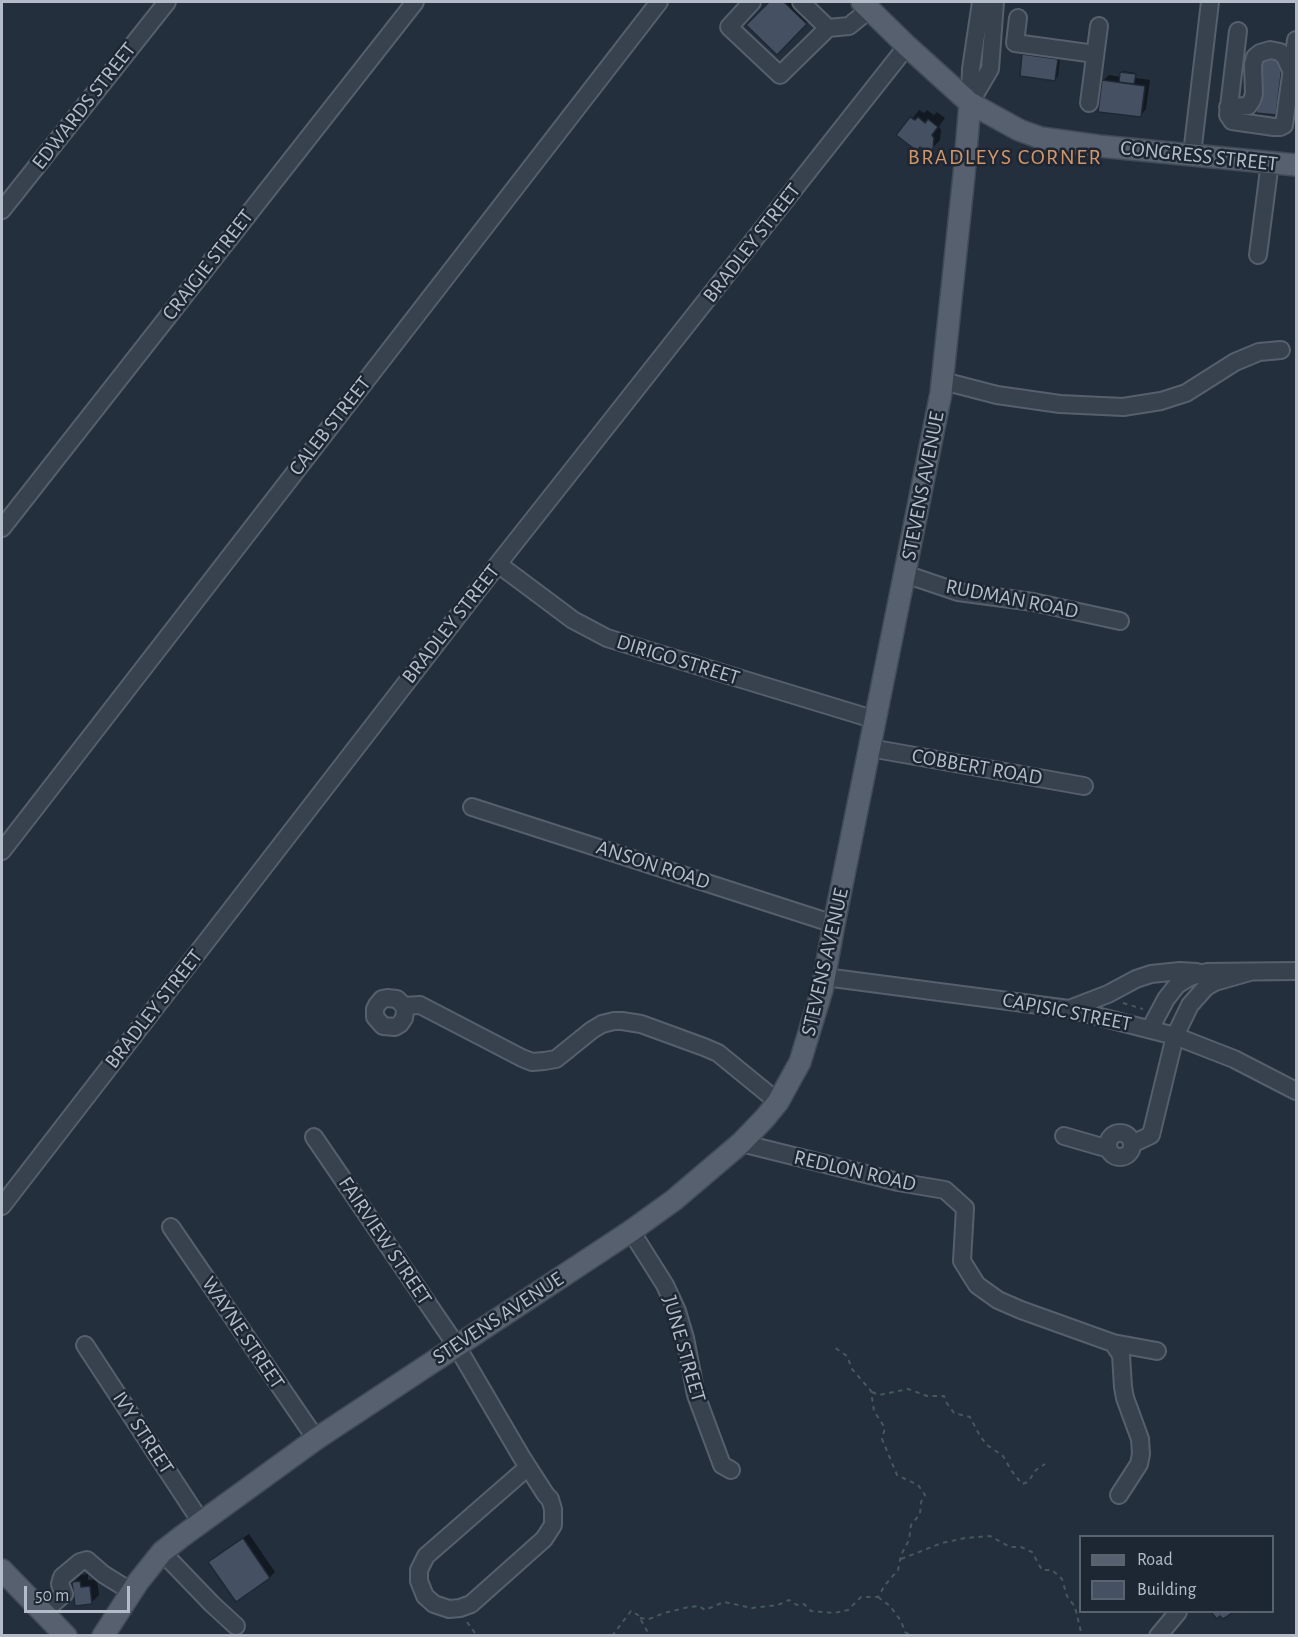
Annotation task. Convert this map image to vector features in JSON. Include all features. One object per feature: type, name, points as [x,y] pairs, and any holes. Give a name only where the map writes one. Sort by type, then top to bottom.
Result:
[{"type":"main road","name":"CONGRESS STREET","points":[[866,5],[969,103],[1019,130],[1041,138],[1099,146],[1296,165]]},
{"type":"main road","name":"STEVENS AVENUE","points":[[103,1635],[162,1552],[316,1439],[674,1200],[741,1143],[778,1102],[800,1062],[816,1014],[825,977],[943,381],[969,103]]},
{"type":"main road","points":[[2,1570],[66,1635]]},
{"type":"street","name":"EDWARDS STREET","points":[[2,210],[167,2]]},
{"type":"street","name":"CRAIGIE STREET","points":[[2,528],[415,2]]},
{"type":"street","name":"CALEB STREET","points":[[2,851],[659,2]]},
{"type":"street","points":[[752,2],[729,27],[780,75],[828,28],[849,26],[866,5]]},
{"type":"street","points":[[801,2],[828,28]]},
{"type":"street","points":[[969,103],[971,69],[981,2]]},
{"type":"street","points":[[969,103],[990,69],[995,2]]},
{"type":"street","points":[[1192,154],[1210,2]]},
{"type":"street","points":[[1018,18],[1015,43],[1095,54]]},
{"type":"street","points":[[1089,103],[1099,26]]},
{"type":"street","points":[[1238,31],[1228,106],[1228,115],[1232,121],[1280,127],[1285,122],[1296,40]]},
{"type":"street","name":"BRADLEY STREET","points":[[2,1206],[498,564],[907,46]]},
{"type":"street","points":[[1228,106],[1248,106],[1252,100],[1254,94],[1253,65],[1260,53],[1270,50],[1280,52],[1292,72]]},
{"type":"street","points":[[1258,255],[1270,162]]},
{"type":"street","points":[[943,381],[998,395],[1060,404],[1123,407],[1161,401],[1186,393],[1235,362],[1259,352],[1281,350]]},
{"type":"street","name":"DIRIGO STREET","points":[[498,564],[573,620],[607,638],[876,720]]},
{"type":"street","name":"RUDMAN ROAD","points":[[905,574],[958,592],[1033,602],[1120,621]]},
{"type":"street","name":"COBBERT ROAD","points":[[870,748],[1084,786]]},
{"type":"street","name":"ANSON ROAD","points":[[472,807],[834,924]]},
{"type":"street","points":[[1069,1009],[1150,974],[1180,971],[1296,971]]},
{"type":"street","points":[[1150,1029],[1166,999],[1177,985],[1190,977],[1207,972]]},
{"type":"street","points":[[1064,1137],[1109,1149],[1114,1155],[1122,1157],[1131,1151],[1132,1144],[1151,1135],[1175,1036],[1190,1005],[1206,987],[1215,982],[1250,972]]},
{"type":"street","name":"CAPISIC STREET","points":[[825,977],[1069,1009],[1175,1036],[1234,1059],[1296,1090]]},
{"type":"street","points":[[404,1006],[416,1004],[423,1006],[532,1062],[556,1059],[602,1024],[622,1021],[641,1024],[718,1053],[778,1102]]},
{"type":"street","name":"FAIRVIEW STREET","points":[[314,1137],[456,1345],[552,1504],[554,1520],[548,1535],[471,1604],[449,1609],[434,1604],[425,1596],[419,1581],[419,1570],[426,1556],[528,1467]]},
{"type":"street","name":"REDLON ROAD","points":[[741,1143],[898,1182],[945,1190],[965,1208],[962,1261],[977,1285],[998,1300],[1021,1310],[1113,1343]]},
{"type":"street","name":"WAYNE STREET","points":[[171,1227],[316,1439]]},
{"type":"street","name":"JUNE STREET","points":[[631,1230],[665,1285],[677,1311],[685,1338],[696,1395],[722,1465],[730,1470]]},
{"type":"street","points":[[1113,1343],[1157,1351]]},
{"type":"street","points":[[1113,1343],[1121,1355],[1125,1398],[1140,1439],[1141,1454],[1139,1464],[1119,1495]]},
{"type":"street","name":"IVY STREET","points":[[84,1345],[201,1522]]},
{"type":"street","points":[[162,1552],[236,1632]]},
{"type":"street","points":[[43,1612],[64,1594],[60,1584],[62,1577],[80,1562],[87,1560],[103,1574],[132,1592]]},
{"type":"street","points":[[1158,1635],[1176,1613]]},
{"type":"path","points":[[1123,1003],[1152,1011]]},
{"type":"path","points":[[834,1347],[847,1356],[852,1369],[871,1391],[879,1395],[908,1389],[927,1396],[944,1396],[954,1413],[970,1417],[980,1436],[987,1445],[1003,1456],[1022,1484],[1028,1482],[1036,1470],[1045,1464]]},
{"type":"path","points":[[871,1391],[874,1411],[885,1428],[882,1439],[897,1475],[918,1485],[925,1495],[921,1502],[920,1514],[911,1525],[909,1540],[900,1559],[898,1570],[878,1597]]},
{"type":"path","points":[[900,1559],[965,1538],[990,1536],[1010,1547],[1021,1547],[1032,1551],[1042,1569],[1052,1570],[1062,1580],[1066,1596],[1075,1607],[1082,1635]]},
{"type":"path","points":[[640,1618],[649,1619],[689,1606],[699,1606],[705,1610],[724,1602],[752,1608],[778,1605],[789,1600],[797,1605],[804,1604],[811,1611],[834,1613],[848,1610],[861,1597],[878,1597],[890,1606],[901,1621],[905,1632],[912,1635]]},
{"type":"path","points":[[612,1635],[631,1611],[639,1615],[650,1635]]},
{"type":"building","points":[[769,2],[784,2],[807,24],[777,55],[746,25]]},
{"type":"building","points":[[1022,54],[1058,59],[1055,81],[1020,76]]},
{"type":"building","points":[[1263,56],[1283,59],[1276,115],[1256,113]]},
{"type":"building","points":[[1120,72],[1136,74],[1134,84],[1119,82]]},
{"type":"building","points":[[1102,80],[1145,86],[1141,117],[1098,112]]},
{"type":"building","points":[[910,117],[915,120],[918,117],[925,123],[928,119],[938,127],[932,135],[933,149],[929,154],[920,147],[917,151],[896,135]]},
{"type":"building","points":[[243,1538],[270,1578],[236,1602],[208,1562]]},
{"type":"building","points":[[80,1581],[81,1587],[90,1586],[92,1604],[75,1606],[72,1582]]},
{"type":"building","points":[[1212,1613],[1232,1613],[1223,1619],[1220,1616],[1217,1619]]},
{"type":"district","name":"BRADLEYS CORNER","points":[[1005,157]]}]
